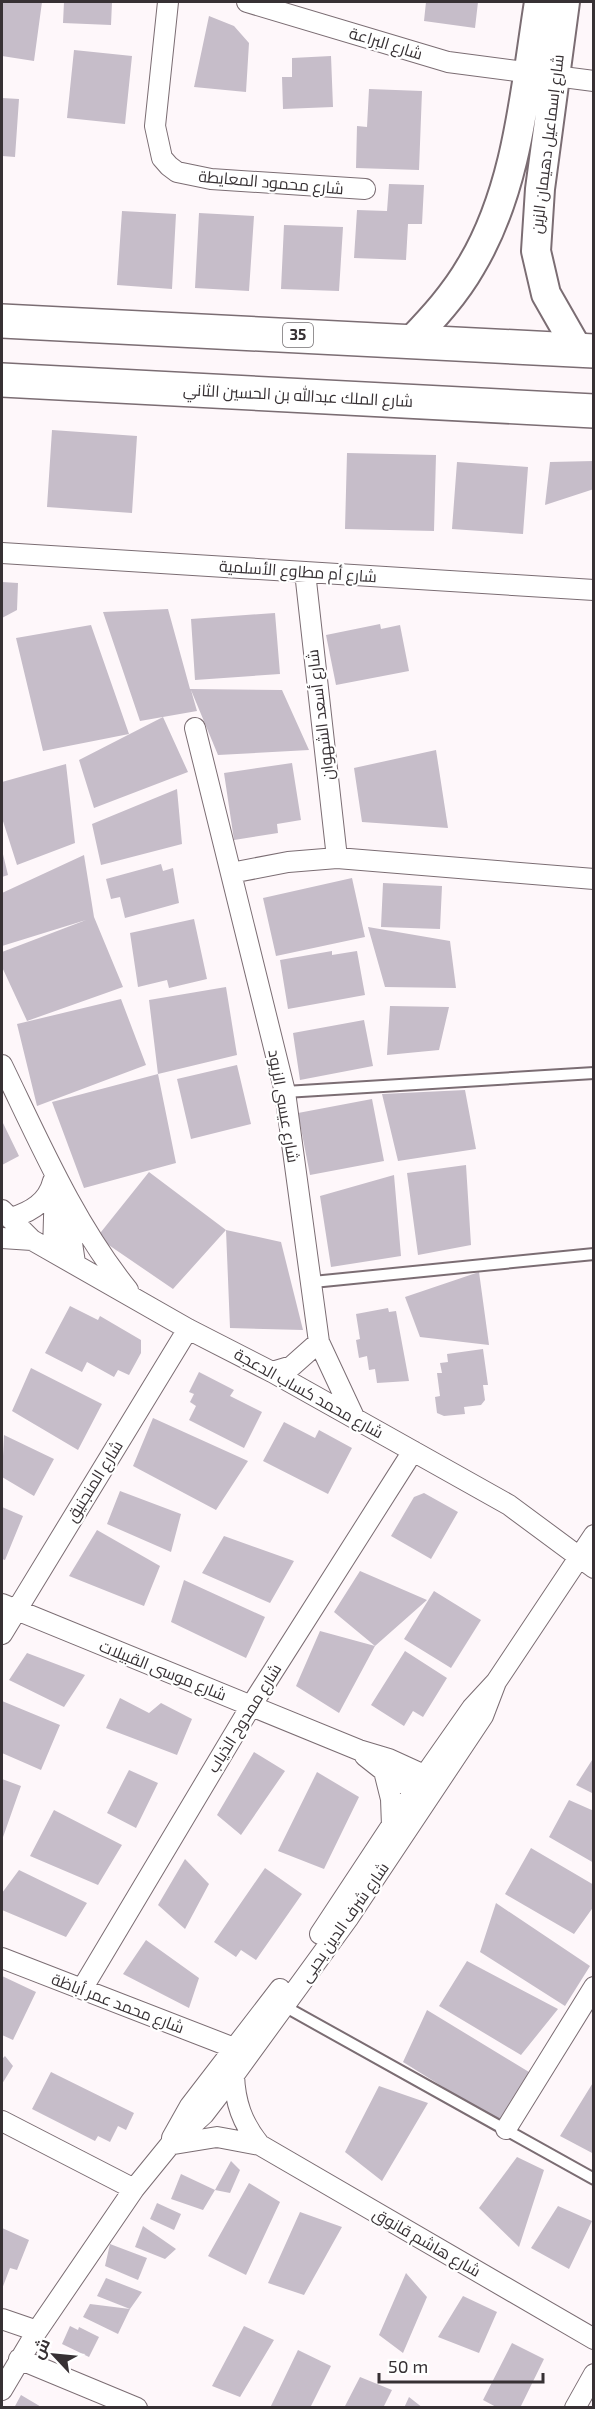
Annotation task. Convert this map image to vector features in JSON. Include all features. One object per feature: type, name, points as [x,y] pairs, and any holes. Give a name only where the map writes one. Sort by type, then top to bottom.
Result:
[{"type":"highway","name":"35","points":[[2,321],[586,351]]},
{"type":"highway","name":"شارع الملك عبدالله بن الحسين الثاني","points":[[2,380],[594,411]]},
{"type":"street","name":"شارع محمود المعايطة","points":[[168,2],[155,126],[162,158],[169,166],[177,172],[211,179],[365,189]]},
{"type":"street","name":"شارع البراعة","points":[[247,2],[448,62],[541,76],[594,81]]},
{"type":"street","name":"شارع إسماعيل دهيمان الزبن","points":[[539,2],[540,189],[536,251],[546,294],[586,351]]},
{"type":"street","name":"شارع إسماعيل دهيمان الزبن","points":[[411,341],[462,282],[486,237],[566,2]]},
{"type":"street","name":"شارع أم مطاوع الأسلمية","points":[[2,553],[594,590]]},
{"type":"street","name":"شارع أسعد الشهوان","points":[[305,572],[337,858]]},
{"type":"street","name":"شارع عيسى الزيود","points":[[195,728],[285,1092],[313,1282],[319,1342],[354,1418]]},
{"type":"street","points":[[231,873],[288,862],[337,858],[594,879]]},
{"type":"street","points":[[2,1065],[55,1172],[107,1262],[134,1297]]},
{"type":"street","points":[[6,1214],[36,1208],[46,1197],[55,1172]]},
{"type":"street","points":[[53,1251],[55,1172]]},
{"type":"street","points":[[55,1172],[68,1209],[75,1263]]},
{"type":"street","name":"شارع محمد كساب الدعجة","points":[[6,1214],[32,1240],[188,1329],[272,1372],[509,1505],[586,1562]]},
{"type":"street","name":"شارع محمد كساب الدعجة","points":[[2,1238],[32,1240]]},
{"type":"street","name":"شارع المنجنيق","points":[[2,1634],[8,1607],[188,1329]]},
{"type":"street","points":[[272,1372],[292,1366],[319,1342]]},
{"type":"street","name":"شارع ممدوح الذياب","points":[[81,1989],[251,1706],[413,1451]]},
{"type":"street","name":"شارع شرف الدين يحيى","points":[[169,2146],[182,2118],[234,2048],[278,2003],[349,1917],[427,1786],[444,1747],[479,1699],[496,1683],[586,1562],[594,1535]]},
{"type":"street","name":"شارع موسى القبيلات","points":[[8,1607],[359,1750],[427,1786]]},
{"type":"street","name":"شارع شرف الدين يحيى","points":[[2,2390],[37,2331],[135,2189],[169,2146],[204,2114],[234,2075],[392,1826],[427,1786],[489,1706],[496,1683]]},
{"type":"street","points":[[392,1826],[387,1765],[444,1747]]},
{"type":"street","name":"شارع محمد عمر أباظة","points":[[2,1958],[234,2048]]},
{"type":"street","points":[[506,2129],[594,1987]]},
{"type":"street","name":"شارع هاشم قانوق","points":[[234,2075],[236,2098],[243,2120],[260,2145]]},
{"type":"street","points":[[200,2094],[204,2114],[217,2137]]},
{"type":"street","points":[[2,2121],[135,2189]]},
{"type":"street","name":"شارع هاشم قانوق","points":[[169,2146],[201,2138],[217,2137],[260,2145],[594,2339]]},
{"type":"street","points":[[2,2319],[37,2331]]},
{"type":"street","points":[[19,2359],[136,2408]]},
{"type":"street","points":[[575,2408],[594,2374]]},
{"type":"lane","points":[[285,1092],[594,1073]]},
{"type":"lane","points":[[313,1282],[594,1254]]},
{"type":"lane","points":[[278,2003],[594,2179]]},
{"type":"building","points":[[2,2],[42,2],[34,61],[2,56]]},
{"type":"building","points":[[64,2],[112,2],[111,25],[63,23]]},
{"type":"building","points":[[426,2],[478,2],[475,28],[424,21]]},
{"type":"building","points":[[209,16],[234,26],[249,43],[246,92],[194,87]]},
{"type":"building","points":[[74,50],[132,56],[125,124],[67,118]]},
{"type":"building","points":[[331,56],[333,107],[283,109],[282,77],[292,77],[292,58]]},
{"type":"building","points":[[369,89],[422,91],[419,170],[356,168],[357,126],[367,127]]},
{"type":"building","points":[[2,98],[19,99],[15,157],[2,156]]},
{"type":"building","points":[[389,184],[424,185],[422,224],[408,224],[406,260],[354,258],[357,210],[387,211]]},
{"type":"building","points":[[122,211],[176,214],[172,289],[117,285]]},
{"type":"building","points":[[199,213],[254,216],[249,291],[195,288]]},
{"type":"building","points":[[284,225],[343,227],[339,291],[281,289]]},
{"type":"building","points":[[52,430],[137,436],[132,513],[47,507]]},
{"type":"building","points":[[347,453],[436,455],[434,531],[345,529]]},
{"type":"building","points":[[594,461],[594,489],[545,505],[550,462]]},
{"type":"building","points":[[457,462],[528,467],[523,534],[452,529]]},
{"type":"building","points":[[2,582],[18,583],[17,610],[2,618]]},
{"type":"building","points":[[168,609],[190,689],[282,690],[309,750],[218,755],[191,690],[197,711],[140,721],[103,612]]},
{"type":"building","points":[[275,613],[280,674],[195,680],[191,619]]},
{"type":"building","points":[[380,624],[381,629],[400,625],[409,671],[336,685],[326,635]]},
{"type":"building","points":[[91,625],[129,734],[43,751],[16,638]]},
{"type":"building","points":[[163,717],[188,772],[94,808],[79,760]]},
{"type":"building","points":[[436,750],[448,828],[362,822],[354,768]]},
{"type":"building","points":[[292,763],[301,820],[277,824],[278,833],[234,840],[224,773]]},
{"type":"building","points":[[66,764],[75,843],[17,865],[2,818],[2,782]]},
{"type":"building","points":[[177,789],[182,844],[101,865],[92,824]]},
{"type":"building","points":[[2,850],[8,875],[2,877]]},
{"type":"building","points":[[84,855],[94,917],[123,987],[27,1021],[2,967],[2,952],[86,920],[2,946],[2,893]]},
{"type":"building","points":[[161,864],[163,871],[173,868],[179,903],[125,918],[120,897],[111,899],[106,879]]},
{"type":"building","points":[[352,878],[365,937],[276,956],[263,898]]},
{"type":"building","points":[[383,883],[442,886],[440,929],[381,927]]},
{"type":"building","points":[[194,919],[207,979],[169,988],[167,980],[138,987],[130,933]]},
{"type":"building","points":[[368,927],[450,941],[456,988],[385,987]]},
{"type":"building","points":[[332,951],[332,955],[357,951],[365,995],[288,1009],[280,960]]},
{"type":"building","points":[[226,987],[237,1055],[158,1074],[149,1000]]},
{"type":"building","points":[[121,999],[146,1065],[37,1106],[17,1024]]},
{"type":"building","points":[[390,1006],[449,1007],[439,1050],[387,1055]]},
{"type":"building","points":[[364,1020],[373,1066],[300,1080],[293,1033]]},
{"type":"building","points":[[237,1065],[251,1124],[191,1139],[177,1079]]},
{"type":"building","points":[[158,1074],[176,1163],[84,1188],[52,1102]]},
{"type":"building","points":[[465,1090],[476,1149],[398,1161],[382,1094]]},
{"type":"building","points":[[372,1099],[384,1161],[310,1175],[298,1113]]},
{"type":"building","points":[[2,1121],[19,1156],[2,1165]]},
{"type":"building","points":[[466,1165],[471,1245],[418,1255],[407,1173]]},
{"type":"building","points":[[149,1172],[226,1230],[173,1289],[97,1237]]},
{"type":"building","points":[[394,1175],[401,1256],[331,1267],[320,1196]]},
{"type":"building","points":[[226,1230],[281,1242],[303,1330],[230,1328]]},
{"type":"building","points":[[479,1272],[489,1345],[420,1337],[405,1297]]},
{"type":"building","points":[[70,1306],[98,1320],[100,1316],[141,1340],[141,1353],[129,1375],[118,1370],[114,1377],[87,1362],[82,1372],[45,1353]]},
{"type":"building","points":[[388,1308],[389,1312],[396,1311],[409,1381],[377,1383],[375,1369],[369,1370],[367,1356],[359,1358],[356,1340],[360,1339],[356,1314]]},
{"type":"building","points":[[483,1349],[488,1385],[483,1385],[485,1400],[481,1405],[464,1407],[465,1414],[444,1416],[437,1413],[435,1397],[440,1396],[437,1373],[442,1373],[440,1363],[448,1362],[447,1354]]},
{"type":"building","points":[[31,1368],[102,1404],[78,1450],[12,1411]]},
{"type":"building","points":[[199,1372],[234,1390],[230,1396],[262,1412],[244,1448],[189,1420],[196,1406],[190,1402],[194,1394],[189,1392]]},
{"type":"building","points":[[153,1418],[248,1461],[216,1510],[133,1466]]},
{"type":"building","points":[[284,1422],[315,1438],[319,1430],[352,1448],[328,1494],[263,1461]]},
{"type":"building","points":[[4,1435],[54,1459],[34,1496],[2,1477]]},
{"type":"building","points":[[120,1491],[181,1514],[171,1552],[107,1524]]},
{"type":"building","points":[[424,1493],[458,1512],[431,1559],[391,1536],[414,1497]]},
{"type":"building","points":[[2,1507],[23,1516],[5,1560],[2,1559]]},
{"type":"building","points":[[97,1530],[160,1566],[144,1606],[69,1576]]},
{"type":"building","points":[[224,1536],[294,1561],[270,1603],[202,1573]]},
{"type":"building","points":[[360,1571],[427,1600],[375,1646],[334,1612]]},
{"type":"building","points":[[184,1580],[265,1617],[246,1658],[171,1622]]},
{"type":"building","points":[[434,1591],[481,1620],[451,1668],[404,1639]]},
{"type":"building","points":[[320,1631],[375,1646],[339,1713],[296,1686]]},
{"type":"building","points":[[405,1651],[447,1678],[423,1717],[413,1711],[404,1726],[371,1705]]},
{"type":"building","points":[[27,1653],[85,1675],[64,1707],[9,1680]]},
{"type":"building","points":[[120,1698],[149,1713],[161,1703],[192,1719],[177,1755],[106,1728]]},
{"type":"building","points":[[2,1701],[60,1725],[41,1770],[2,1753]]},
{"type":"building","points":[[254,1752],[285,1771],[241,1835],[217,1815]]},
{"type":"building","points":[[594,1757],[594,1794],[576,1785]]},
{"type":"building","points":[[129,1770],[158,1783],[136,1828],[107,1813]]},
{"type":"building","points":[[317,1772],[359,1797],[324,1869],[278,1851]]},
{"type":"building","points":[[2,1779],[21,1786],[2,1840]]},
{"type":"building","points":[[569,1800],[594,1811],[594,1863],[549,1837]]},
{"type":"building","points":[[54,1810],[122,1845],[98,1885],[30,1856]]},
{"type":"building","points":[[531,1848],[594,1885],[594,1906],[574,1934],[505,1894]]},
{"type":"building","points":[[185,1859],[209,1884],[185,1929],[158,1905]]},
{"type":"building","points":[[265,1868],[302,1894],[256,1960],[241,1950],[236,1957],[214,1942]]},
{"type":"building","points":[[19,1870],[87,1903],[66,1937],[2,1910],[2,1893]]},
{"type":"building","points":[[496,1903],[590,1966],[565,2006],[480,1952]]},
{"type":"building","points":[[146,1940],[199,1978],[189,2008],[123,1974]]},
{"type":"building","points":[[467,1961],[558,2009],[521,2055],[439,2006]]},
{"type":"building","points":[[2,1976],[36,1992],[13,2040],[2,2035]]},
{"type":"building","points":[[427,2010],[529,2072],[501,2123],[403,2062]]},
{"type":"building","points":[[5,2056],[13,2066],[2,2084],[2,2059]]},
{"type":"building","points":[[51,2072],[134,2113],[126,2130],[118,2126],[110,2142],[98,2136],[95,2141],[32,2109]]},
{"type":"building","points":[[594,2081],[594,2154],[560,2136]]},
{"type":"building","points":[[379,2086],[428,2103],[382,2181],[345,2152]]},
{"type":"building","points":[[517,2157],[544,2170],[519,2247],[479,2208]]},
{"type":"building","points":[[231,2161],[240,2170],[230,2193],[215,2190]]},
{"type":"building","points":[[181,2174],[215,2190],[203,2210],[171,2199]]},
{"type":"building","points":[[249,2183],[280,2202],[246,2275],[208,2256]]},
{"type":"building","points":[[157,2203],[181,2214],[174,2230],[150,2219]]},
{"type":"building","points":[[558,2206],[592,2221],[569,2269],[531,2248]]},
{"type":"building","points":[[300,2212],[342,2227],[304,2295],[268,2283]]},
{"type":"building","points":[[143,2226],[176,2249],[165,2259],[135,2247]]},
{"type":"building","points":[[2,2228],[29,2240],[17,2270],[10,2268],[2,2289]]},
{"type":"building","points":[[110,2244],[147,2258],[138,2280],[105,2266]]},
{"type":"building","points":[[406,2273],[427,2297],[403,2353],[379,2335]]},
{"type":"building","points":[[106,2278],[142,2292],[130,2309],[97,2296]]},
{"type":"building","points":[[463,2296],[497,2312],[479,2353],[438,2337]]},
{"type":"building","points":[[90,2304],[130,2309],[118,2334],[83,2317]]},
{"type":"building","points":[[70,2326],[78,2330],[79,2327],[99,2337],[89,2357],[62,2344]]},
{"type":"building","points":[[244,2326],[274,2340],[240,2397],[212,2386]]},
{"type":"building","points":[[512,2343],[544,2359],[520,2408],[498,2408],[483,2400]]},
{"type":"building","points":[[298,2350],[331,2366],[310,2408],[270,2408]]},
{"type":"building","points":[[360,2377],[392,2390],[383,2408],[344,2408]]},
{"type":"building","points":[[21,2395],[43,2408],[14,2408]]},
{"type":"building","points":[[409,2397],[423,2408],[404,2408]]}]
